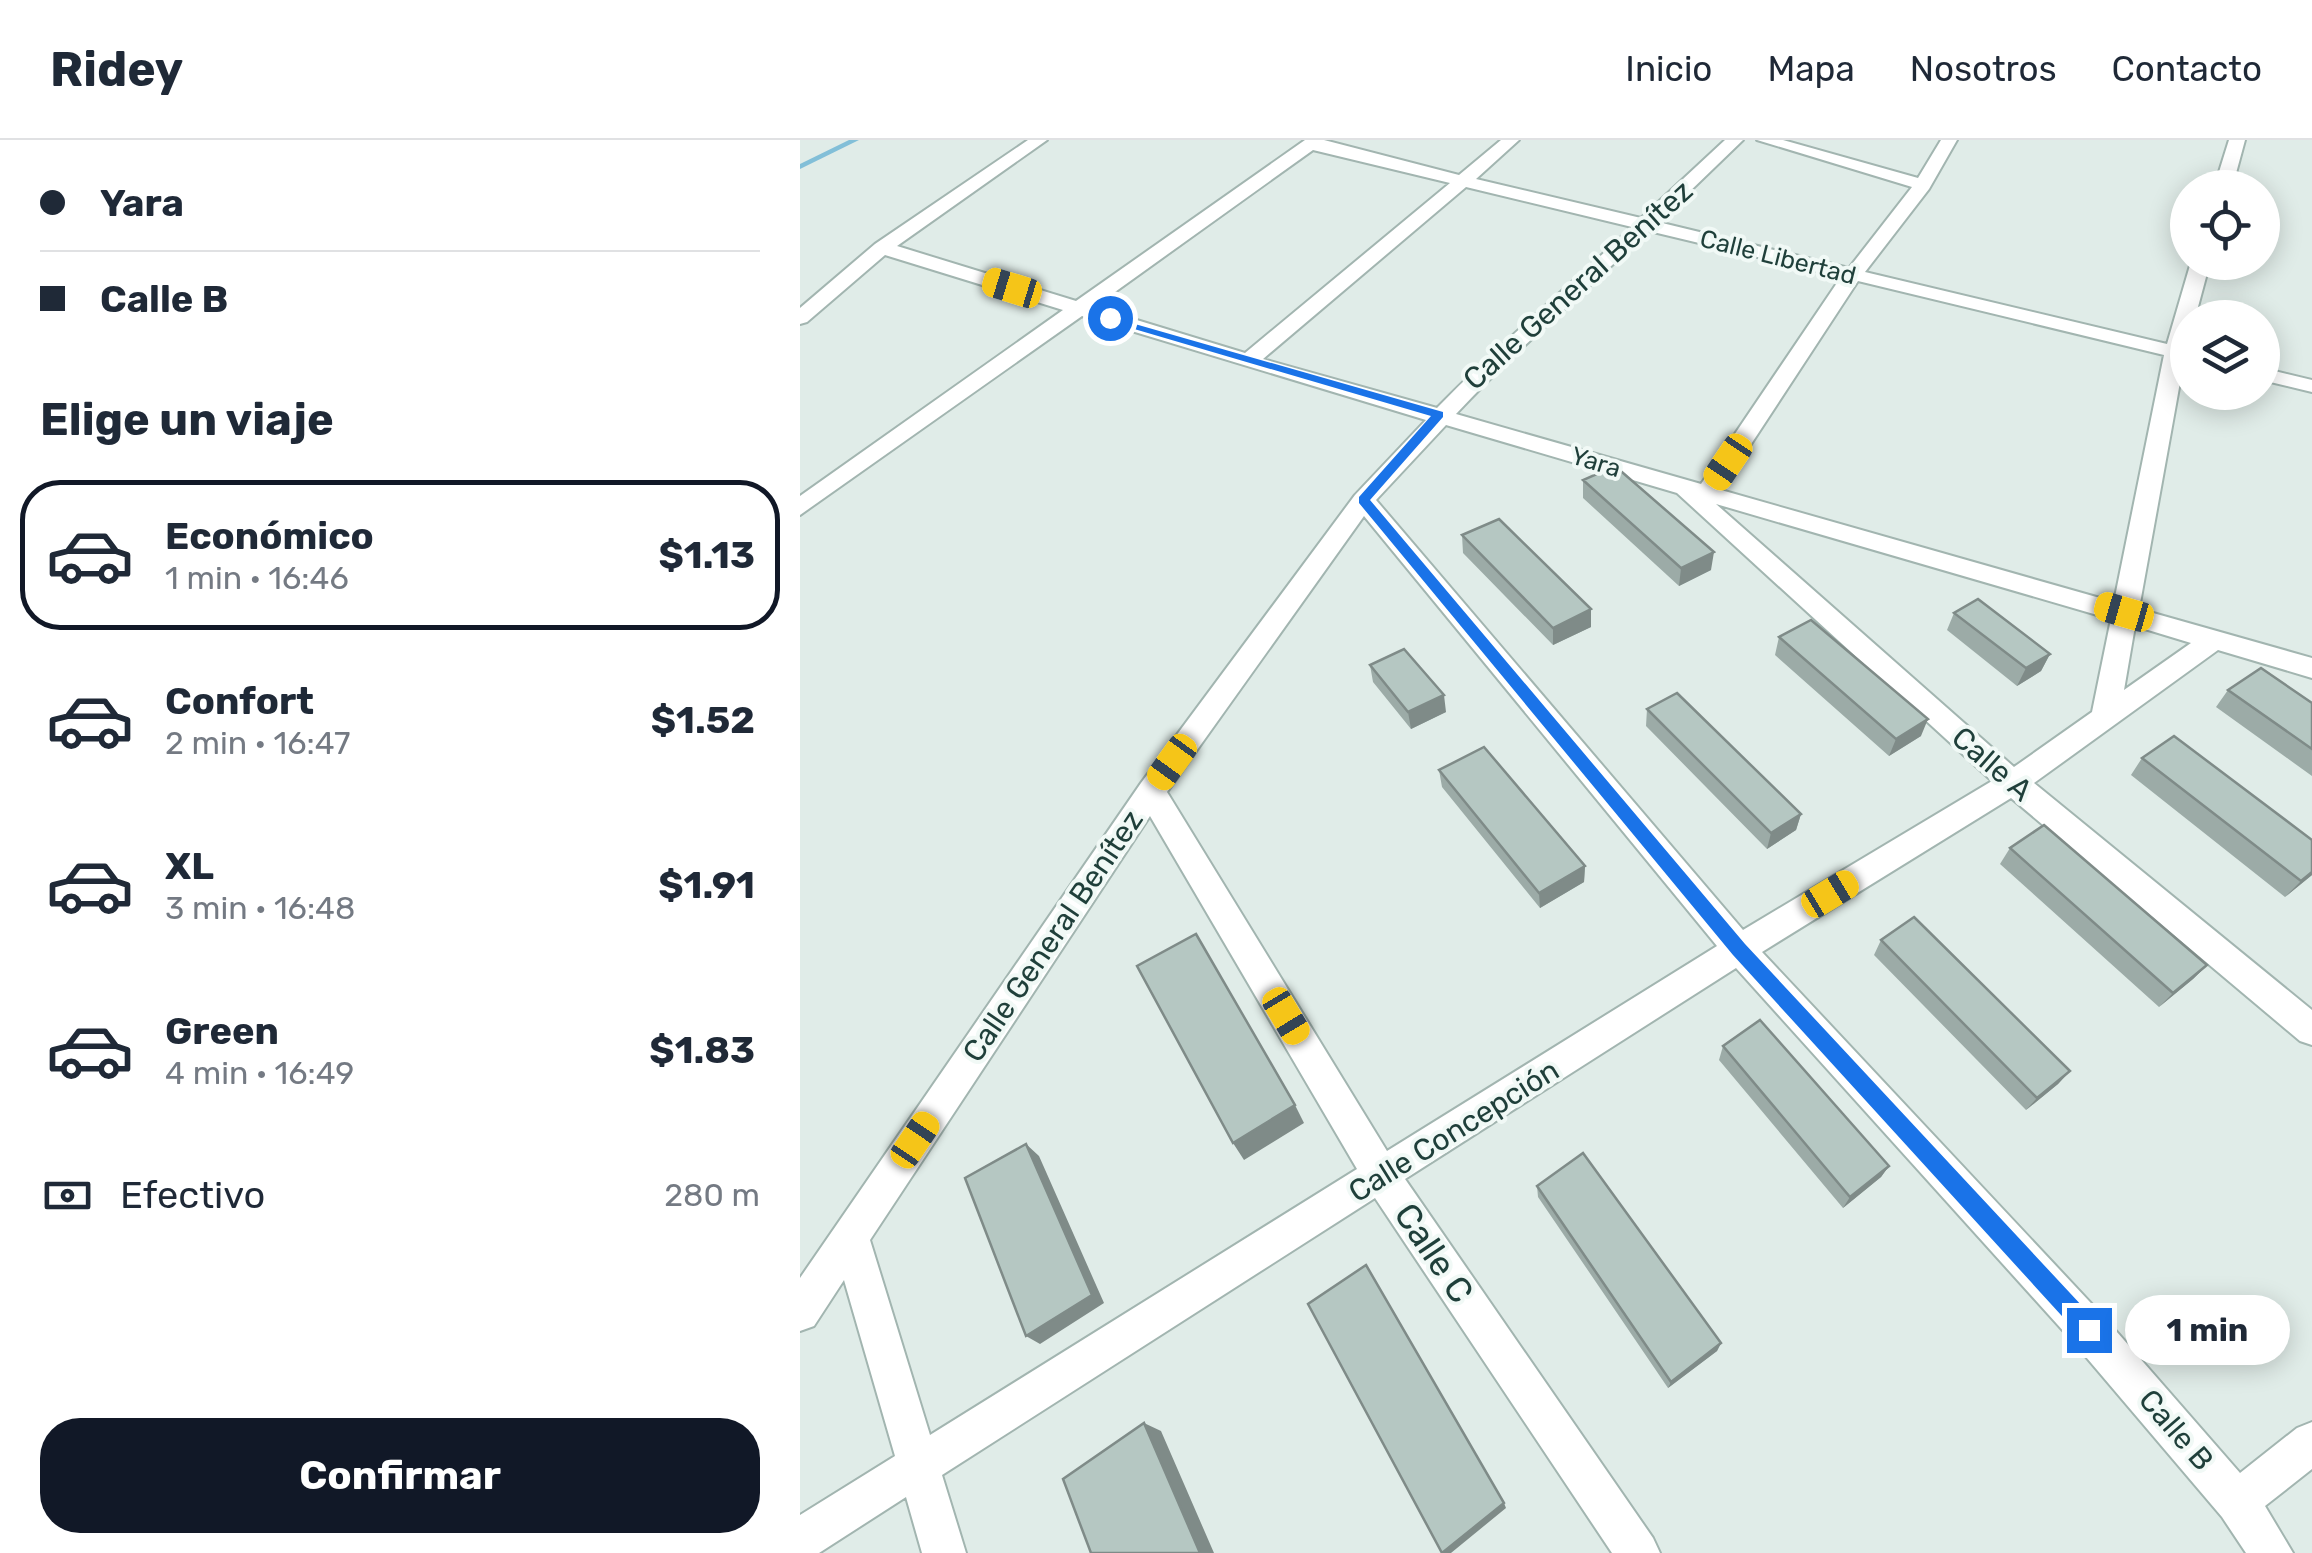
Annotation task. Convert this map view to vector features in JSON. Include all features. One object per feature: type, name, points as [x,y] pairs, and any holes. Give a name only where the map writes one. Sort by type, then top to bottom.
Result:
[{"type":"street","points":[[800,318],[882,248],[1040,140]]},
{"type":"street","points":[[1248,361],[1511,140]]},
{"type":"street","name":"Calle General Benítez","points":[[800,1312],[1151,792],[1364,500],[1439,415],[1508,346],[1567,298],[1735,140]]},
{"type":"street","points":[[1766,140],[1924,185]]},
{"type":"street","points":[[1694,490],[1924,185],[1949,140]]},
{"type":"street","points":[[2228,170],[2237,140]]},
{"type":"street","points":[[800,506],[1313,142]]},
{"type":"street","name":"Calle Libertad","points":[[1313,142],[1459,183],[2170,350]]},
{"type":"street","name":"Yara","points":[[882,248],[1248,361],[2312,668]]},
{"type":"street","points":[[2280,378],[2312,386]]},
{"type":"street","points":[[2106,717],[2124,612],[2170,403]]},
{"type":"street","name":"Calle A","points":[[1694,490],[2013,783],[2312,1030]]},
{"type":"street","name":"Calle B","points":[[1364,500],[1739,949],[2089,1330],[2237,1502],[2271,1553]]},
{"type":"street","name":"Calle Concepción","points":[[800,1540],[1739,949],[2013,783],[2215,639]]},
{"type":"street","name":"Calle C","points":[[1151,792],[1382,1177],[1638,1553]]},
{"type":"street","points":[[850,1235],[944,1553]]},
{"type":"street","points":[[2237,1502],[2312,1443]]},
{"type":"building","points":[[1615,466],[1714,552],[1681,568],[1583,480]]},
{"type":"building","points":[[1499,519],[1591,609],[1553,628],[1462,535]]},
{"type":"building","points":[[1978,599],[2050,654],[2026,668],[1954,613]]},
{"type":"building","points":[[1811,620],[1928,719],[1896,739],[1779,637]]},
{"type":"building","points":[[1404,649],[1444,695],[1408,712],[1370,665]]},
{"type":"building","points":[[2261,668],[2312,703],[2312,749],[2228,690]]},
{"type":"building","points":[[1677,693],[1801,814],[1771,833],[1647,709]]},
{"type":"building","points":[[2174,736],[2312,840],[2312,872],[2301,881],[2142,758]]},
{"type":"building","points":[[1484,747],[1585,866],[1539,893],[1439,770]]},
{"type":"building","points":[[2044,825],[2207,965],[2173,993],[2010,848]]},
{"type":"building","points":[[1914,917],[2070,1071],[2037,1098],[1881,940]]},
{"type":"building","points":[[1196,934],[1295,1105],[1233,1143],[1137,966]]},
{"type":"building","points":[[1760,1020],[1889,1166],[1850,1197],[1723,1046]]},
{"type":"building","points":[[1026,1144],[1092,1295],[1026,1336],[965,1178]]},
{"type":"building","points":[[1583,1153],[1721,1343],[1671,1382],[1537,1186]]},
{"type":"building","points":[[1366,1265],[1504,1503],[1442,1553],[1308,1304]]},
{"type":"building","points":[[1144,1423],[1200,1553],[1091,1553],[1063,1479]]},
{"type":"waterway","points":[[800,167],[855,140]]},
{"type":"route","points":[[1110,318],[1439,415],[1364,500],[1739,949],[2089,1330]]}]
